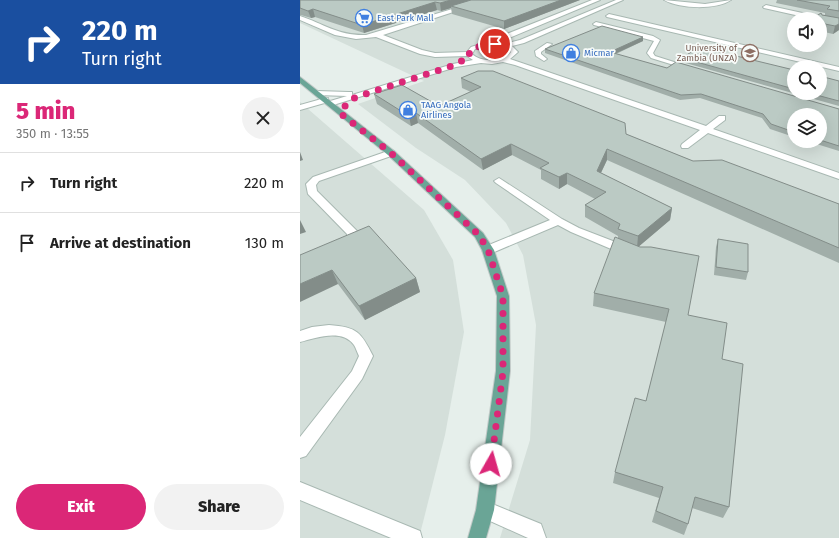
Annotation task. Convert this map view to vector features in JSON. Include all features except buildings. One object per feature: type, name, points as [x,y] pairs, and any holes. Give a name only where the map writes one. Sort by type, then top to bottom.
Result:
[{"type":"main road","points":[[300,79],[391,153],[479,235],[488,250],[503,296],[503,372],[485,510],[477,538]]},
{"type":"lane","points":[[300,18],[343,36],[360,38],[377,35],[487,0]]},
{"type":"lane","points":[[455,65],[469,55],[473,48],[486,45],[597,0]]},
{"type":"lane","points":[[486,45],[506,45],[522,42],[620,0]]},
{"type":"lane","points":[[667,0],[706,7],[728,0]]},
{"type":"lane","points":[[691,0],[702,0]]},
{"type":"lane","points":[[766,7],[839,23]]},
{"type":"lane","points":[[609,16],[839,69]]},
{"type":"lane","points":[[564,23],[588,22],[650,37],[657,40],[650,53],[653,57],[698,70]]},
{"type":"lane","points":[[540,34],[542,48]]},
{"type":"lane","points":[[377,35],[420,52],[435,55],[469,55],[483,61]]},
{"type":"lane","points":[[300,108],[366,93],[455,65],[503,60],[515,56],[522,42]]},
{"type":"lane","points":[[544,59],[538,55],[538,51],[549,44]]},
{"type":"lane","points":[[506,45],[515,56],[707,129],[839,176]]},
{"type":"lane","points":[[483,61],[486,72]]},
{"type":"lane","points":[[317,93],[366,93]]},
{"type":"lane","points":[[340,113],[348,102],[366,93]]},
{"type":"lane","points":[[685,146],[722,118]]},
{"type":"lane","points":[[335,249],[352,239],[353,233],[312,192],[311,184],[316,178],[391,153]]},
{"type":"lane","points":[[499,181],[558,222],[639,255]]},
{"type":"lane","points":[[488,250],[558,222]]},
{"type":"lane","points":[[300,337],[306,333],[337,330],[357,338],[366,356],[357,375],[300,450]]},
{"type":"lane","points":[[300,491],[413,538]]},
{"type":"lane","points":[[485,510],[534,531],[537,538]]},
{"type":"shaded area","points":[[300,0],[839,0],[839,538],[500,538],[530,440],[536,325],[523,255],[506,223],[465,180],[416,148],[358,104],[424,81],[300,23]]},
{"type":"shaded area","points":[[300,102],[424,210],[453,260],[464,332],[445,435],[419,538],[300,538]]},
{"type":"place","name":"East Park Mall","points":[[364,18]]},
{"type":"place","name":"Micmar","points":[[571,53]]},
{"type":"place","name":"University of Zambia (UNZA)","points":[[750,53]]},
{"type":"place","name":"TAAG Angola Airlines","points":[[408,110]]},
{"type":"route","points":[[491,464],[503,372],[503,296],[488,250],[479,235],[391,153],[340,113],[343,107],[356,97],[455,65],[470,56],[469,52],[473,48],[495,44]]}]
